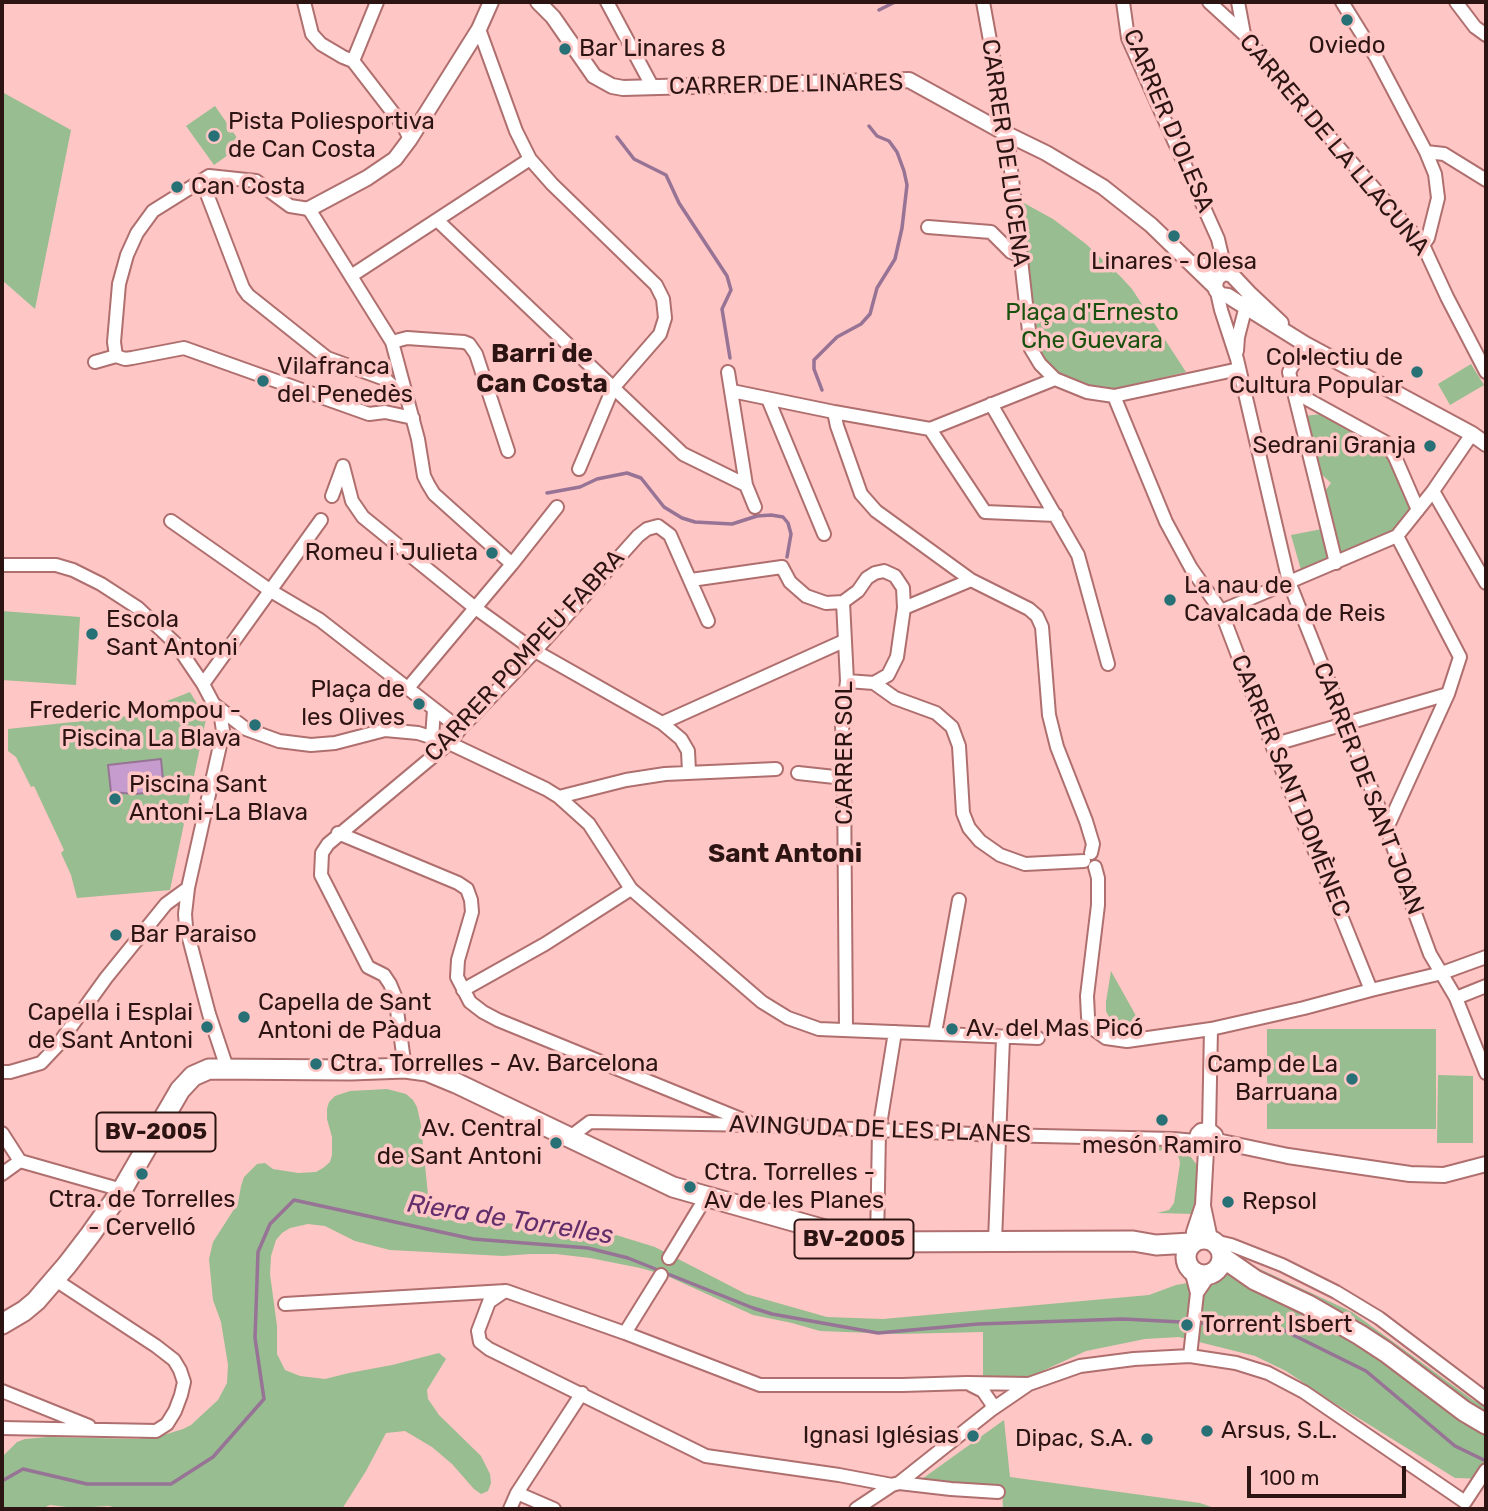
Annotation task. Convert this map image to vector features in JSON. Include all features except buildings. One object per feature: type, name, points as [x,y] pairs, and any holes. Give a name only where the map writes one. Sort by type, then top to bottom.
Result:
[{"type":"main road","name":"BV-2005","points":[[2,1324],[36,1301],[90,1235],[122,1189],[180,1090],[193,1076],[204,1070],[227,1068],[405,1068],[435,1073],[673,1187],[862,1242],[1133,1241],[1204,1256],[1349,1327],[1464,1411],[1486,1424]]},
{"type":"street","points":[[304,2],[312,34],[321,44],[353,61],[411,139]]},
{"type":"street","points":[[353,61],[377,2]]},
{"type":"street","points":[[116,356],[114,342],[119,284],[127,255],[137,233],[153,211],[209,176],[256,181],[290,206],[309,209],[367,178],[395,159],[411,139],[479,29],[491,2]]},
{"type":"street","name":"CARRER DE LINARES","points":[[538,2],[553,17],[594,76],[612,86],[623,88],[909,80],[1046,153],[1103,187],[1151,225],[1220,292],[1247,301],[1305,344]]},
{"type":"street","points":[[607,2],[652,86]]},
{"type":"street","name":"CARRER DE LUCENA","points":[[983,2],[1007,134],[1031,349],[1040,364],[1055,379]]},
{"type":"street","name":"CARRER D'OLESA","points":[[1123,2],[1128,38],[1218,239],[1229,276]]},
{"type":"street","name":"CARRER DE LA LLACUNA","points":[[1209,2],[1244,34],[1423,245],[1486,372]]},
{"type":"street","points":[[1238,2],[1244,34]]},
{"type":"street","points":[[1342,2],[1376,57],[1435,174],[1438,198],[1428,238],[1423,245]]},
{"type":"street","points":[[1456,2],[1475,27],[1486,35]]},
{"type":"street","points":[[479,29],[516,131],[530,159],[552,184],[656,285],[663,299],[665,318],[660,334],[613,388],[579,469]]},
{"type":"street","points":[[1426,152],[1444,154],[1486,180]]},
{"type":"street","points":[[351,276],[530,159]]},
{"type":"street","points":[[202,181],[248,295],[327,358],[385,379],[407,399]]},
{"type":"street","points":[[309,209],[392,342],[413,418],[424,476],[435,494],[512,564]]},
{"type":"street","points":[[437,220],[682,454],[746,485]]},
{"type":"street","points":[[928,227],[991,232],[1011,252],[1020,256]]},
{"type":"street","name":"CARRER D'OLESA","points":[[1188,261],[1210,259],[1216,251],[1218,239]]},
{"type":"street","name":"CARRER DE LINARES","points":[[1188,261],[1229,276],[1247,301],[1268,322],[1479,435],[1486,444]]},
{"type":"street","points":[[1229,276],[1236,290],[1220,292],[1215,281],[1229,276]]},
{"type":"street","name":"CARRER DE SANT JOAN","points":[[1220,292],[1221,310],[1238,364],[1289,582],[1387,828],[1430,954],[1456,998]]},
{"type":"street","name":"CARRER DE SANT JOAN","points":[[1238,364],[1240,327],[1247,301]]},
{"type":"street","points":[[1240,327],[1252,322],[1268,322]]},
{"type":"street","points":[[392,342],[407,338],[469,344],[476,354],[508,451]]},
{"type":"street","points":[[95,362],[116,356],[125,359],[184,348],[369,414],[385,412],[413,418]]},
{"type":"street","points":[[732,391],[930,429],[1055,379],[1087,391],[1114,396],[1238,364]]},
{"type":"street","points":[[1293,365],[1289,372],[1336,563]]},
{"type":"street","points":[[728,372],[746,485],[755,507]]},
{"type":"street","points":[[385,379],[401,375]]},
{"type":"street","name":"CARRER SANT DOMÈNEC","points":[[1114,396],[1166,522],[1191,568],[1221,611],[1272,746],[1371,990]]},
{"type":"street","points":[[385,412],[407,399]]},
{"type":"street","points":[[768,399],[824,534]]},
{"type":"street","points":[[1307,399],[1385,442],[1395,457],[1418,510]]},
{"type":"street","points":[[991,404],[1078,555],[1108,664]]},
{"type":"street","points":[[834,412],[861,494],[876,511],[971,580],[1030,609],[1042,627],[1049,715],[1057,747],[1093,844],[1090,861],[1098,877],[1098,905],[1087,996],[1087,1017],[1092,1028],[1106,1038],[1127,1041],[1211,1029],[1442,973],[1486,957]]},
{"type":"street","points":[[930,429],[985,512],[1056,515]]},
{"type":"street","points":[[1221,611],[1397,536],[1479,435]]},
{"type":"street","points":[[332,496],[343,466],[352,501],[363,517],[474,607],[535,651],[662,723],[681,739],[688,751],[689,772]]},
{"type":"street","points":[[1433,491],[1486,583]]},
{"type":"street","points":[[408,688],[557,507]]},
{"type":"street","points":[[203,684],[321,520]]},
{"type":"street","points":[[171,521],[271,591],[320,620],[460,729]]},
{"type":"street","name":"CARRER POMPEU FABRA","points":[[405,1068],[395,996],[384,975],[368,967],[321,875],[321,853],[338,833],[449,743],[647,529],[658,526],[670,535],[691,580]]},
{"type":"street","points":[[1387,828],[1448,694],[1460,657],[1397,536]]},
{"type":"street","points":[[2,565],[55,565],[73,570],[138,608],[176,644],[203,684],[221,718],[224,737],[188,888],[185,914],[206,1002],[227,1068]]},
{"type":"street","points":[[708,621],[691,580],[782,567],[790,582],[806,596],[826,603],[843,602],[858,591],[867,578],[884,571],[895,576],[904,588],[904,608],[897,657],[888,675],[874,683]]},
{"type":"street","points":[[904,608],[971,580]]},
{"type":"street","name":"CARRER SOL","points":[[843,602],[846,681],[842,723],[846,1030]]},
{"type":"street","points":[[662,723],[844,641]]},
{"type":"street","points":[[846,681],[874,683],[895,698],[936,713],[952,727],[959,746],[963,813],[969,828],[980,841],[1000,855],[1025,864],[1090,861]]},
{"type":"street","points":[[1272,746],[1448,694]]},
{"type":"street","points":[[215,705],[246,729],[279,741],[312,745],[335,743],[386,730],[418,733],[449,743],[547,789],[589,824],[631,889],[762,1002],[788,1018],[819,1029],[1038,1038]]},
{"type":"street","points":[[432,737],[434,710]]},
{"type":"street","points":[[224,737],[237,729],[246,729]]},
{"type":"street","points":[[559,797],[626,780],[665,774],[776,769]]},
{"type":"street","points":[[798,773],[844,778]]},
{"type":"street","points":[[338,833],[467,889],[472,912],[458,960],[457,977],[470,1002],[483,1012],[757,1125]]},
{"type":"street","points":[[2,1072],[41,1063],[166,904],[188,888]]},
{"type":"street","points":[[463,990],[545,944],[631,889]]},
{"type":"street","points":[[935,1033],[959,900]]},
{"type":"street","points":[[166,904],[185,914]]},
{"type":"street","points":[[1486,986],[1456,998],[1486,1073]]},
{"type":"street","points":[[1190,1356],[1204,1256],[1203,1205],[1211,1029]]},
{"type":"street","points":[[877,1243],[879,1130],[895,1031]]},
{"type":"street","points":[[995,1241],[1003,1038]]},
{"type":"street","name":"AVINGUDA DE LES PLANES","points":[[570,1137],[590,1122],[757,1125],[1207,1141]]},
{"type":"street","points":[[2,1133],[20,1161],[122,1189]]},
{"type":"street","points":[[1207,1141],[1410,1174],[1444,1175],[1486,1164]]},
{"type":"street","points":[[2,1174],[20,1161]]},
{"type":"street","points":[[670,1258],[706,1197]]},
{"type":"street","points":[[1204,1256],[1231,1245],[1282,1265],[1336,1292],[1379,1318],[1486,1399]]},
{"type":"street","points":[[625,1333],[661,1275]]},
{"type":"street","points":[[2,1428],[156,1431],[167,1424],[181,1395],[184,1382],[174,1360],[54,1279]]},
{"type":"street","points":[[506,1291],[489,1302],[478,1331],[480,1342],[489,1349],[706,1456],[895,1484],[999,1492]]},
{"type":"street","points":[[285,1304],[506,1291],[760,1385],[1029,1384]]},
{"type":"street","points":[[856,1509],[895,1484],[1029,1384],[1080,1366],[1134,1359],[1190,1356],[1236,1363],[1268,1373],[1304,1392],[1465,1502],[1483,1475]]},
{"type":"street","points":[[967,1383],[983,1391],[992,1404],[992,1410]]},
{"type":"street","points":[[2,1391],[96,1429]]},
{"type":"street","points":[[510,1509],[517,1493],[582,1394]]},
{"type":"street","points":[[517,1493],[554,1509]]},
{"type":"green space","points":[[2,92],[71,130],[35,309],[2,280]]},
{"type":"green space","name":"Pista Poliesportiva de Can Costa","points":[[215,106],[242,145],[214,165],[186,126]]},
{"type":"green space","name":"Plaça d'Ernesto Che Guevara","points":[[1022,202],[1053,219],[1086,244],[1121,277],[1132,289],[1186,372],[1116,389],[1098,388],[1068,380],[1051,366],[1040,352]]},
{"type":"green space","points":[[1471,364],[1484,385],[1450,405],[1438,384]]},
{"type":"green space","points":[[1322,414],[1376,444],[1393,465],[1410,508],[1391,532],[1301,570],[1291,535],[1322,529],[1322,495],[1331,483],[1319,472],[1311,448],[1316,438],[1308,435],[1304,416]]},
{"type":"green space","points":[[2,611],[80,617],[76,685],[2,680]]},
{"type":"green space","name":"Piscina Sant Antoni-La Blava","points":[[190,692],[206,719],[170,890],[77,898],[61,853],[64,850],[34,786],[31,787],[16,757],[8,751],[8,729],[129,716]]},
{"type":"green space","points":[[1111,971],[1140,1023],[1123,1025],[1109,1017],[1106,1002]]},
{"type":"green space","name":"Camp de La Barruana","points":[[1267,1029],[1436,1029],[1436,1129],[1267,1129]]},
{"type":"green space","points":[[1438,1075],[1473,1076],[1473,1143],[1437,1143]]},
{"type":"green space","points":[[387,1089],[406,1094],[417,1107],[428,1195],[433,1212],[441,1218],[458,1222],[590,1227],[655,1247],[746,1294],[827,1317],[883,1319],[1149,1295],[1176,1285],[1217,1281],[1229,1270],[1232,1256],[1352,1312],[1486,1407],[1486,1479],[1455,1478],[1286,1371],[1255,1356],[1179,1337],[1145,1339],[1086,1351],[1025,1379],[983,1377],[983,1332],[898,1334],[820,1331],[753,1315],[665,1275],[640,1268],[556,1254],[503,1256],[390,1250],[355,1241],[325,1226],[308,1224],[290,1228],[282,1233],[276,1240],[271,1256],[277,1354],[285,1370],[300,1376],[325,1379],[439,1353],[446,1359],[427,1390],[428,1399],[439,1415],[481,1456],[490,1474],[488,1491],[481,1494],[474,1489],[452,1464],[432,1447],[405,1431],[386,1433],[342,1509],[121,1509],[109,1506],[75,1508],[50,1505],[41,1509],[2,1509],[2,1457],[17,1442],[48,1437],[140,1439],[167,1434],[191,1425],[218,1400],[227,1383],[228,1365],[221,1322],[213,1300],[209,1259],[213,1242],[238,1203],[244,1177],[257,1164],[265,1163],[273,1169],[298,1173],[316,1172],[323,1168],[330,1162],[332,1155],[332,1137],[327,1119],[329,1102],[335,1096],[350,1091]]},
{"type":"green space","points":[[1100,1144],[1183,1147],[1197,1165],[1194,1214],[1157,1213],[1169,1210],[1174,1203],[1180,1163],[1174,1152]]},
{"type":"green space","points":[[1004,1420],[1010,1477],[1200,1503],[1217,1509],[1003,1509],[1002,1488],[922,1479]]},
{"type":"shaded area","points":[[161,759],[164,791],[135,794],[111,792],[108,765]]},
{"type":"waterway","points":[[879,10],[895,2]]},
{"type":"waterway","points":[[822,390],[814,369],[814,360],[837,337],[861,324],[870,314],[877,288],[895,259],[902,228],[907,185],[904,171],[897,152],[889,141],[877,136],[869,126]]},
{"type":"waterway","points":[[617,137],[634,159],[666,175],[679,203],[727,276],[731,290],[722,309],[730,358]]},
{"type":"waterway","points":[[547,493],[580,487],[597,479],[627,473],[641,478],[664,507],[695,522],[732,524],[757,516],[783,517],[791,534],[787,557]]},
{"type":"waterway","name":"Riera de Torrelles","points":[[2,1481],[23,1469],[87,1484],[171,1484],[213,1457],[264,1399],[255,1338],[258,1252],[270,1224],[294,1200],[473,1239],[588,1248],[628,1258],[772,1314],[878,1333],[978,1324],[1123,1319],[1181,1322]]},
{"type":"waterway","name":"Riera de Torrelles","points":[[1198,1323],[1277,1327],[1366,1371],[1455,1446],[1486,1461]]},
{"type":"place","name":"Oviedo","points":[[1347,20]]},
{"type":"place","name":"Bar Linares 8","points":[[565,49]]},
{"type":"place","name":"Pista Poliesportiva de Can Costa","points":[[214,136]]},
{"type":"place","name":"Can Costa","points":[[177,187]]},
{"type":"place","name":"Linares - Olesa","points":[[1174,236]]},
{"type":"place","name":"Col·lectiu de Cultura Popular","points":[[1417,372]]},
{"type":"place","name":"Vilafranca del Penedès","points":[[263,381]]},
{"type":"place","name":"Sedrani Granja","points":[[1430,446]]},
{"type":"place","name":"Romeu i Julieta","points":[[492,553]]},
{"type":"place","name":"La nau de Cavalcada de Reis","points":[[1170,600]]},
{"type":"place","name":"Escola Sant Antoni","points":[[92,634]]},
{"type":"place","name":"Plaça de les Olives","points":[[419,704]]},
{"type":"place","name":"Frederic Mompou - Piscina La Blava","points":[[255,725]]},
{"type":"place","name":"Piscina Sant Antoni-La Blava","points":[[115,799]]},
{"type":"place","name":"Bar Paraiso","points":[[116,935]]},
{"type":"place","name":"Capella de Sant Antoni de Pàdua","points":[[244,1017]]},
{"type":"place","name":"Capella i Esplai de Sant Antoni","points":[[207,1027]]},
{"type":"place","name":"Av. del Mas Picó","points":[[952,1029]]},
{"type":"place","name":"Ctra. Torrelles - Av. Barcelona","points":[[316,1064]]},
{"type":"place","name":"Camp de La Barruana","points":[[1352,1079]]},
{"type":"place","name":"mesón Ramiro","points":[[1162,1120]]},
{"type":"place","name":"Av. Central de Sant Antoni","points":[[556,1143]]},
{"type":"place","name":"Ctra. de Torrelles - Cervelló","points":[[142,1174]]},
{"type":"place","name":"Ctra. Torrelles - Av de les Planes","points":[[690,1187]]},
{"type":"place","name":"Repsol","points":[[1228,1202]]},
{"type":"place","name":"Torrent Isbert","points":[[1187,1325]]},
{"type":"place","name":"Arsus, S.L.","points":[[1207,1431]]},
{"type":"place","name":"Ignasi Iglésias","points":[[973,1436]]},
{"type":"place","name":"Dipac, S.A.","points":[[1147,1439]]},
{"type":"district","name":"Barri de Can Costa","points":[[542,369]]},
{"type":"district","name":"Sant Antoni","points":[[785,854]]}]
